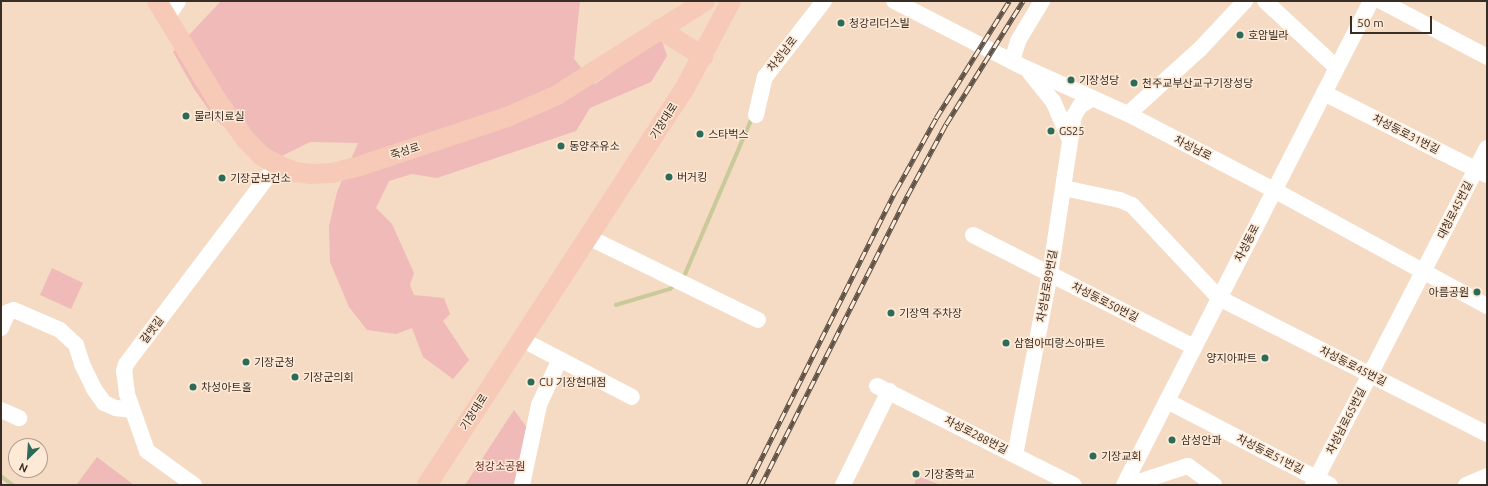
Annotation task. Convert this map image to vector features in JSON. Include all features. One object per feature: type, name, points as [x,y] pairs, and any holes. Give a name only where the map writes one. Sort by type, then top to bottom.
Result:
[{"type":"main road","name":"죽성로","points":[[162,9],[218,102],[248,141],[262,156],[276,164],[295,172],[311,174],[332,173],[360,166],[507,117],[557,96],[659,29],[706,1]]},
{"type":"main road","name":"기장대로","points":[[427,485],[684,90],[731,1]]},
{"type":"main road","points":[[659,29],[703,56]]},
{"type":"street","points":[[162,9],[178,1]]},
{"type":"street","name":"차성남로","points":[[756,115],[765,77],[824,1]]},
{"type":"street","name":"차성남로","points":[[894,1],[1012,61],[1128,114],[1274,190],[1487,306]]},
{"type":"street","points":[[1042,1],[1018,41],[1012,61],[1035,78],[1050,95],[1064,122],[1070,142]]},
{"type":"street","points":[[1128,114],[1200,49],[1245,1]]},
{"type":"street","points":[[1265,1],[1336,67]]},
{"type":"street","name":"차성동로","points":[[1124,485],[1371,1]]},
{"type":"street","points":[[1381,1],[1487,57]]},
{"type":"street","name":"차성동로31번길","points":[[1324,93],[1481,173]]},
{"type":"street","name":"차성남로89번길","points":[[1015,455],[1050,274],[1070,142],[1077,111],[1093,98]]},
{"type":"street","name":"대청로45번길","points":[[1423,272],[1481,173],[1487,148]]},
{"type":"street","name":"갈맷길","points":[[194,485],[147,450],[132,410],[123,377],[126,364],[268,176]]},
{"type":"street","points":[[1064,188],[1120,200],[1132,205],[1219,298]]},
{"type":"street","name":"차성동로50번길","points":[[973,235],[1194,347]]},
{"type":"street","points":[[588,237],[758,320]]},
{"type":"street","name":"차성남로65번길","points":[[1320,483],[1370,374],[1423,272]]},
{"type":"street","name":"차성동로45번길","points":[[1219,298],[1487,434]]},
{"type":"street","points":[[1,328],[8,312],[17,310],[60,330],[76,345],[92,385],[104,402],[116,408],[132,410]]},
{"type":"street","points":[[521,339],[559,361],[632,397]]},
{"type":"street","points":[[522,485],[540,405],[559,361]]},
{"type":"street","name":"차성로288번길","points":[[842,485],[883,388],[1074,485]]},
{"type":"street","name":"차성동로51번길","points":[[1167,401],[1320,483]]},
{"type":"street","points":[[1,410],[19,418]]},
{"type":"street","points":[[1130,485],[1188,466],[1214,485]]},
{"type":"street","points":[[1466,485],[1487,476]]},
{"type":"green space","points":[[221,1],[580,1],[574,59],[595,84],[661,38],[667,56],[651,82],[590,108],[576,131],[437,178],[412,174],[389,181],[376,208],[392,224],[414,273],[410,285],[414,295],[444,298],[450,314],[443,321],[469,360],[453,379],[423,357],[412,328],[396,334],[367,330],[349,307],[330,262],[329,226],[337,192],[358,143],[310,142],[268,163],[216,120],[194,89],[173,52]]},
{"type":"green space","points":[[52,268],[83,283],[71,309],[40,295]]},
{"type":"green space","name":"청강소공원","points":[[514,410],[528,429],[515,485],[465,485]]},
{"type":"green space","points":[[97,457],[134,485],[77,484]]},
{"type":"green space","points":[[917,476],[941,485],[914,485]]},
{"type":"waterway","points":[[683,279],[751,120]]},
{"type":"waterway","points":[[616,305],[670,289],[675,285]]},
{"type":"waterway","points":[[1,476],[13,485]]},
{"type":"railway","points":[[748,485],[896,190],[936,118],[1009,1]]},
{"type":"railway","points":[[761,485],[907,196],[946,124],[1023,1]]},
{"type":"place","name":"청강리더스빌","points":[[841,23]]},
{"type":"place","name":"호암빌라","points":[[1240,35]]},
{"type":"place","name":"기장성당","points":[[1071,80]]},
{"type":"place","name":"천주교부산교구기장성당","points":[[1134,83]]},
{"type":"place","name":"물리치료실","points":[[186,116]]},
{"type":"place","name":"GS25","points":[[1051,131]]},
{"type":"place","name":"스타벅스","points":[[700,134]]},
{"type":"place","name":"동양주유소","points":[[561,146]]},
{"type":"place","name":"버거킹","points":[[669,177]]},
{"type":"place","name":"기장군보건소","points":[[222,178]]},
{"type":"place","name":"아름공원","points":[[1477,292]]},
{"type":"place","name":"기장역 주차장","points":[[891,313]]},
{"type":"place","name":"삼협아띠랑스아파트","points":[[1006,343]]},
{"type":"place","name":"양지아파트","points":[[1265,358]]},
{"type":"place","name":"기장군청","points":[[246,362]]},
{"type":"place","name":"기장군의회","points":[[295,377]]},
{"type":"place","name":"CU 기장현대점","points":[[531,382]]},
{"type":"place","name":"차성아트홀","points":[[193,387]]},
{"type":"place","name":"삼성안과","points":[[1172,440]]},
{"type":"place","name":"기장교회","points":[[1093,456]]},
{"type":"place","name":"기장중학교","points":[[916,474]]}]
